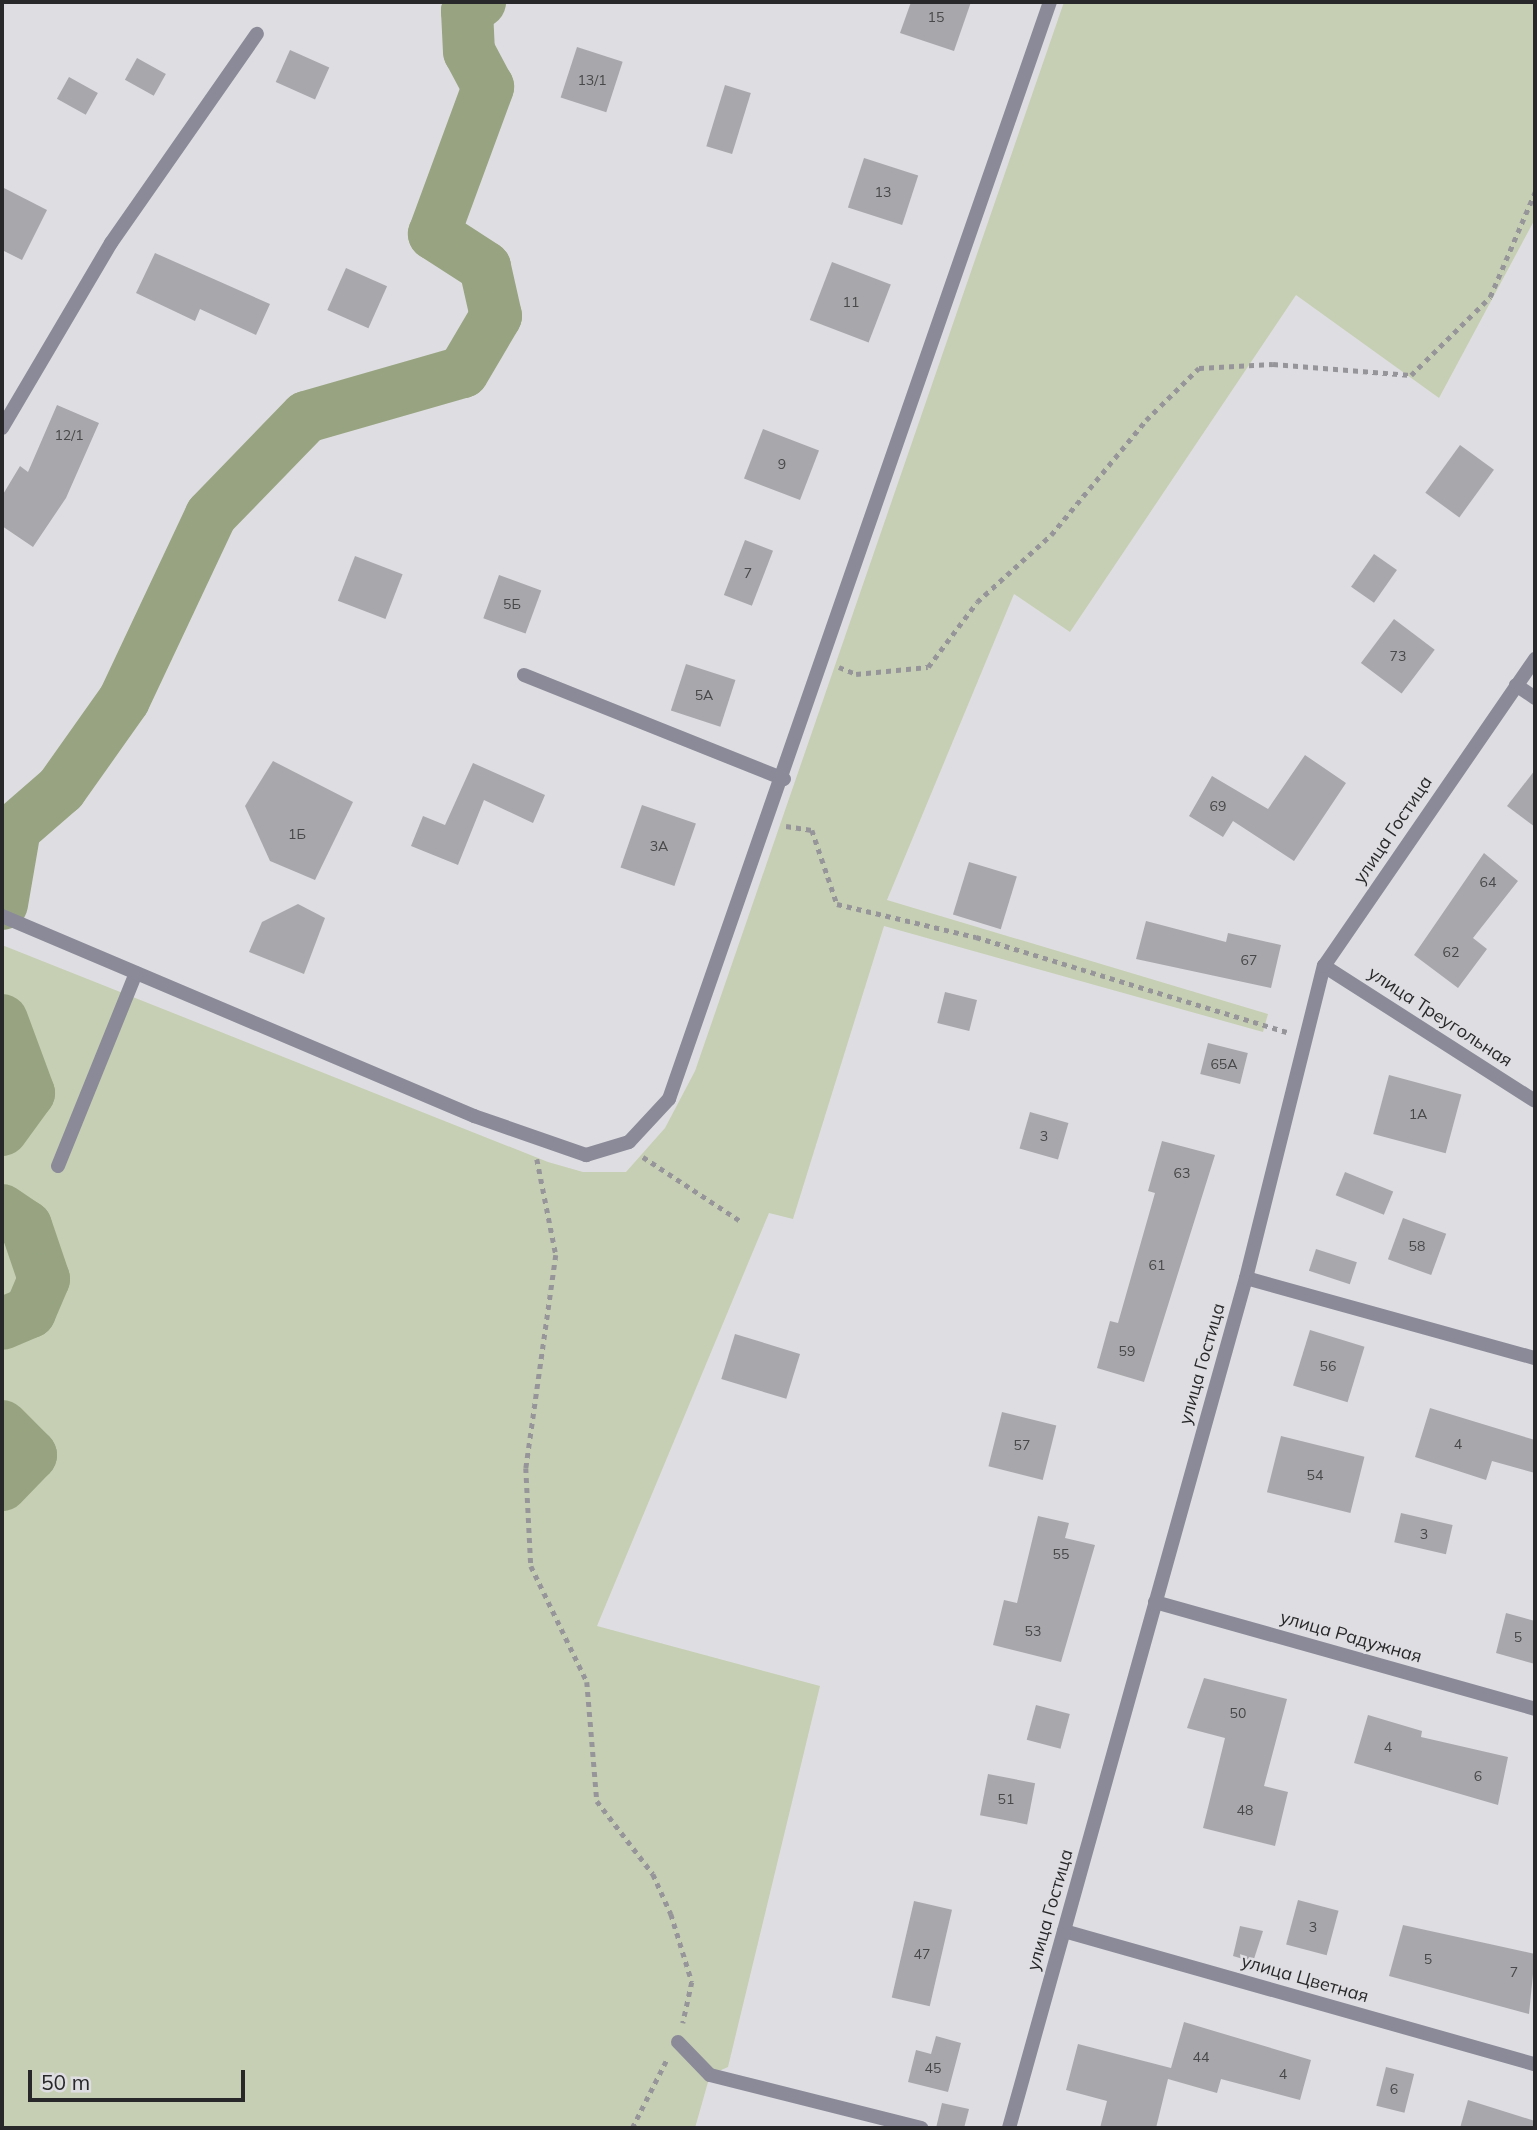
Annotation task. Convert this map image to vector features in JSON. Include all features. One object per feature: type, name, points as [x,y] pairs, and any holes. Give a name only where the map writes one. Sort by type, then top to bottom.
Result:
[{"type":"street","points":[[2,916],[474,1116],[533,1134],[586,1155],[629,1142],[669,1098],[784,779],[1050,2]]},
{"type":"street","points":[[2,428],[111,243],[257,34]]},
{"type":"street","name":"улица Гостица","points":[[1009,2128],[1246,1278],[1324,966],[1535,659]]},
{"type":"street","points":[[524,675],[784,779]]},
{"type":"street","points":[[1516,685],[1535,698]]},
{"type":"street","name":"улица Треугольная","points":[[1324,966],[1535,1101]]},
{"type":"street","points":[[58,1166],[136,973]]},
{"type":"street","points":[[1246,1278],[1535,1358]]},
{"type":"street","name":"улица Радужная","points":[[1156,1602],[1535,1709]]},
{"type":"street","name":"улица Цветная","points":[[1064,1931],[1535,2064]]},
{"type":"street","points":[[678,2042],[710,2075],[921,2128]]},
{"type":"path","points":[[825,660],[856,674],[928,667],[977,602],[1051,536],[1146,420],[1199,369],[1273,364],[1411,375],[1490,297],[1535,192]]},
{"type":"path","points":[[768,824],[812,830],[836,904],[976,937],[1306,1039]]},
{"type":"path","points":[[533,1134],[556,1255],[526,1468],[531,1566],[587,1682],[597,1801],[653,1874],[678,1937],[692,1982],[678,2042],[632,2128]]},
{"type":"path","points":[[629,1142],[696,1197],[742,1222]]},
{"type":"green space","points":[[1064,2],[1535,2],[1535,219],[1439,398],[1296,295],[1070,632],[1014,594],[887,900],[1268,1014],[1263,1032],[884,926],[793,1219],[769,1213],[597,1626],[820,1686],[728,2067],[710,2075],[695,2128],[2,2128],[2,945],[548,1162],[583,1172],[626,1172],[665,1128],[695,1071]]},
{"type":"building","points":[[911,2],[971,2],[954,51],[900,33]]},
{"type":"building","points":[[577,47],[623,62],[606,112],[561,97]]},
{"type":"building","points":[[290,50],[329,67],[315,99],[276,82]]},
{"type":"building","points":[[137,58],[166,74],[154,96],[125,80]]},
{"type":"building","points":[[69,77],[98,93],[86,115],[57,99]]},
{"type":"building","points":[[725,85],[751,93],[732,154],[706,146]]},
{"type":"building","points":[[864,158],[918,176],[902,225],[848,207]]},
{"type":"building","points":[[2,187],[47,210],[22,260],[2,250]]},
{"type":"building","points":[[155,253],[270,304],[256,335],[200,309],[195,321],[136,293]]},
{"type":"building","points":[[832,262],[891,285],[869,342],[810,320]]},
{"type":"building","points":[[346,268],[387,286],[368,328],[327,310]]},
{"type":"building","points":[[57,405],[99,423],[66,498],[33,547],[2,526],[2,496],[20,466],[28,472]]},
{"type":"building","points":[[763,429],[819,451],[800,500],[744,478]]},
{"type":"building","points":[[1460,445],[1494,470],[1459,517],[1425,493]]},
{"type":"building","points":[[745,540],[773,551],[752,606],[724,595]]},
{"type":"building","points":[[1374,554],[1397,570],[1374,603],[1351,587]]},
{"type":"building","points":[[355,556],[403,574],[385,619],[338,601]]},
{"type":"building","points":[[499,575],[541,590],[526,634],[483,618]]},
{"type":"building","points":[[1394,619],[1435,650],[1402,694],[1361,663]]},
{"type":"building","points":[[686,664],[735,680],[720,727],[671,711]]},
{"type":"building","points":[[1305,755],[1346,783],[1294,861],[1233,821],[1223,837],[1189,816],[1212,776],[1268,809]]},
{"type":"building","points":[[273,761],[353,802],[315,880],[270,861],[245,806]]},
{"type":"building","points":[[473,763],[545,795],[533,823],[484,800],[458,865],[411,846],[423,816],[445,825]]},
{"type":"building","points":[[1535,770],[1535,827],[1507,806]]},
{"type":"building","points":[[642,805],[696,824],[674,886],[621,867]]},
{"type":"building","points":[[1484,853],[1518,881],[1473,938],[1487,949],[1458,988],[1414,955]]},
{"type":"building","points":[[969,862],[1017,877],[1001,929],[953,915]]},
{"type":"building","points":[[298,904],[325,918],[304,974],[249,952],[262,922]]},
{"type":"building","points":[[1146,921],[1226,942],[1228,933],[1281,945],[1271,988],[1136,959]]},
{"type":"building","points":[[945,992],[977,1000],[969,1031],[937,1023]]},
{"type":"building","points":[[1208,1043],[1248,1053],[1240,1084],[1200,1074]]},
{"type":"building","points":[[1389,1075],[1461,1094],[1446,1153],[1373,1134]]},
{"type":"building","points":[[1030,1112],[1068,1123],[1058,1160],[1020,1149]]},
{"type":"building","points":[[1162,1141],[1215,1155],[1144,1382],[1097,1368],[1110,1321],[1118,1323],[1155,1193],[1148,1191]]},
{"type":"building","points":[[1345,1172],[1393,1191],[1384,1215],[1336,1195]]},
{"type":"building","points":[[1403,1218],[1446,1234],[1431,1275],[1388,1259]]},
{"type":"building","points":[[1316,1249],[1357,1262],[1350,1284],[1309,1271]]},
{"type":"building","points":[[1310,1330],[1365,1347],[1348,1402],[1293,1385]]},
{"type":"building","points":[[735,1334],[800,1354],[786,1399],[721,1379]]},
{"type":"building","points":[[1430,1408],[1535,1440],[1535,1473],[1492,1461],[1486,1480],[1415,1457]]},
{"type":"building","points":[[1002,1412],[1056,1426],[1043,1480],[988,1466]]},
{"type":"building","points":[[1281,1436],[1364,1457],[1350,1513],[1267,1492]]},
{"type":"building","points":[[1401,1513],[1453,1525],[1446,1554],[1394,1542]]},
{"type":"building","points":[[1038,1516],[1069,1523],[1065,1538],[1095,1545],[1061,1662],[993,1645],[1004,1600],[1017,1603]]},
{"type":"building","points":[[1506,1613],[1535,1621],[1535,1664],[1496,1653]]},
{"type":"building","points":[[1204,1678],[1287,1699],[1264,1786],[1288,1792],[1275,1846],[1203,1828],[1225,1738],[1187,1728]]},
{"type":"building","points":[[1036,1705],[1070,1714],[1060,1749],[1027,1740]]},
{"type":"building","points":[[1368,1715],[1422,1731],[1421,1737],[1508,1757],[1498,1805],[1354,1763]]},
{"type":"building","points":[[988,1774],[1035,1783],[1027,1824],[980,1815]]},
{"type":"building","points":[[1298,1900],[1339,1911],[1327,1955],[1286,1944]]},
{"type":"building","points":[[914,1901],[952,1910],[930,2006],[892,1997]]},
{"type":"building","points":[[1403,1925],[1535,1954],[1529,2014],[1389,1976]]},
{"type":"building","points":[[1240,1926],[1263,1931],[1253,1962],[1233,1956]]},
{"type":"building","points":[[1184,2022],[1311,2060],[1300,2100],[1221,2079],[1217,2093],[1168,2079],[1156,2128],[1100,2128],[1107,2101],[1066,2090],[1078,2044],[1171,2068]]},
{"type":"building","points":[[936,2036],[961,2043],[948,2092],[908,2082],[916,2050],[931,2054]]},
{"type":"building","points":[[1386,2067],[1414,2074],[1404,2113],[1376,2106]]},
{"type":"building","points":[[1468,2100],[1535,2121],[1535,2128],[1460,2128]]},
{"type":"building","points":[[942,2103],[969,2109],[964,2128],[936,2128]]},
{"type":"waterway","points":[[2,904],[15,829],[61,789],[124,700],[211,515],[306,417],[463,372],[496,316],[485,267],[434,234],[488,87],[469,52],[467,11],[480,2]]},
{"type":"waterway","points":[[2,1020],[29,1093],[2,1130]]},
{"type":"waterway","points":[[2,1210],[26,1226],[44,1279],[30,1312],[2,1324]]},
{"type":"waterway","points":[[2,1426],[31,1455],[2,1485]]}]
